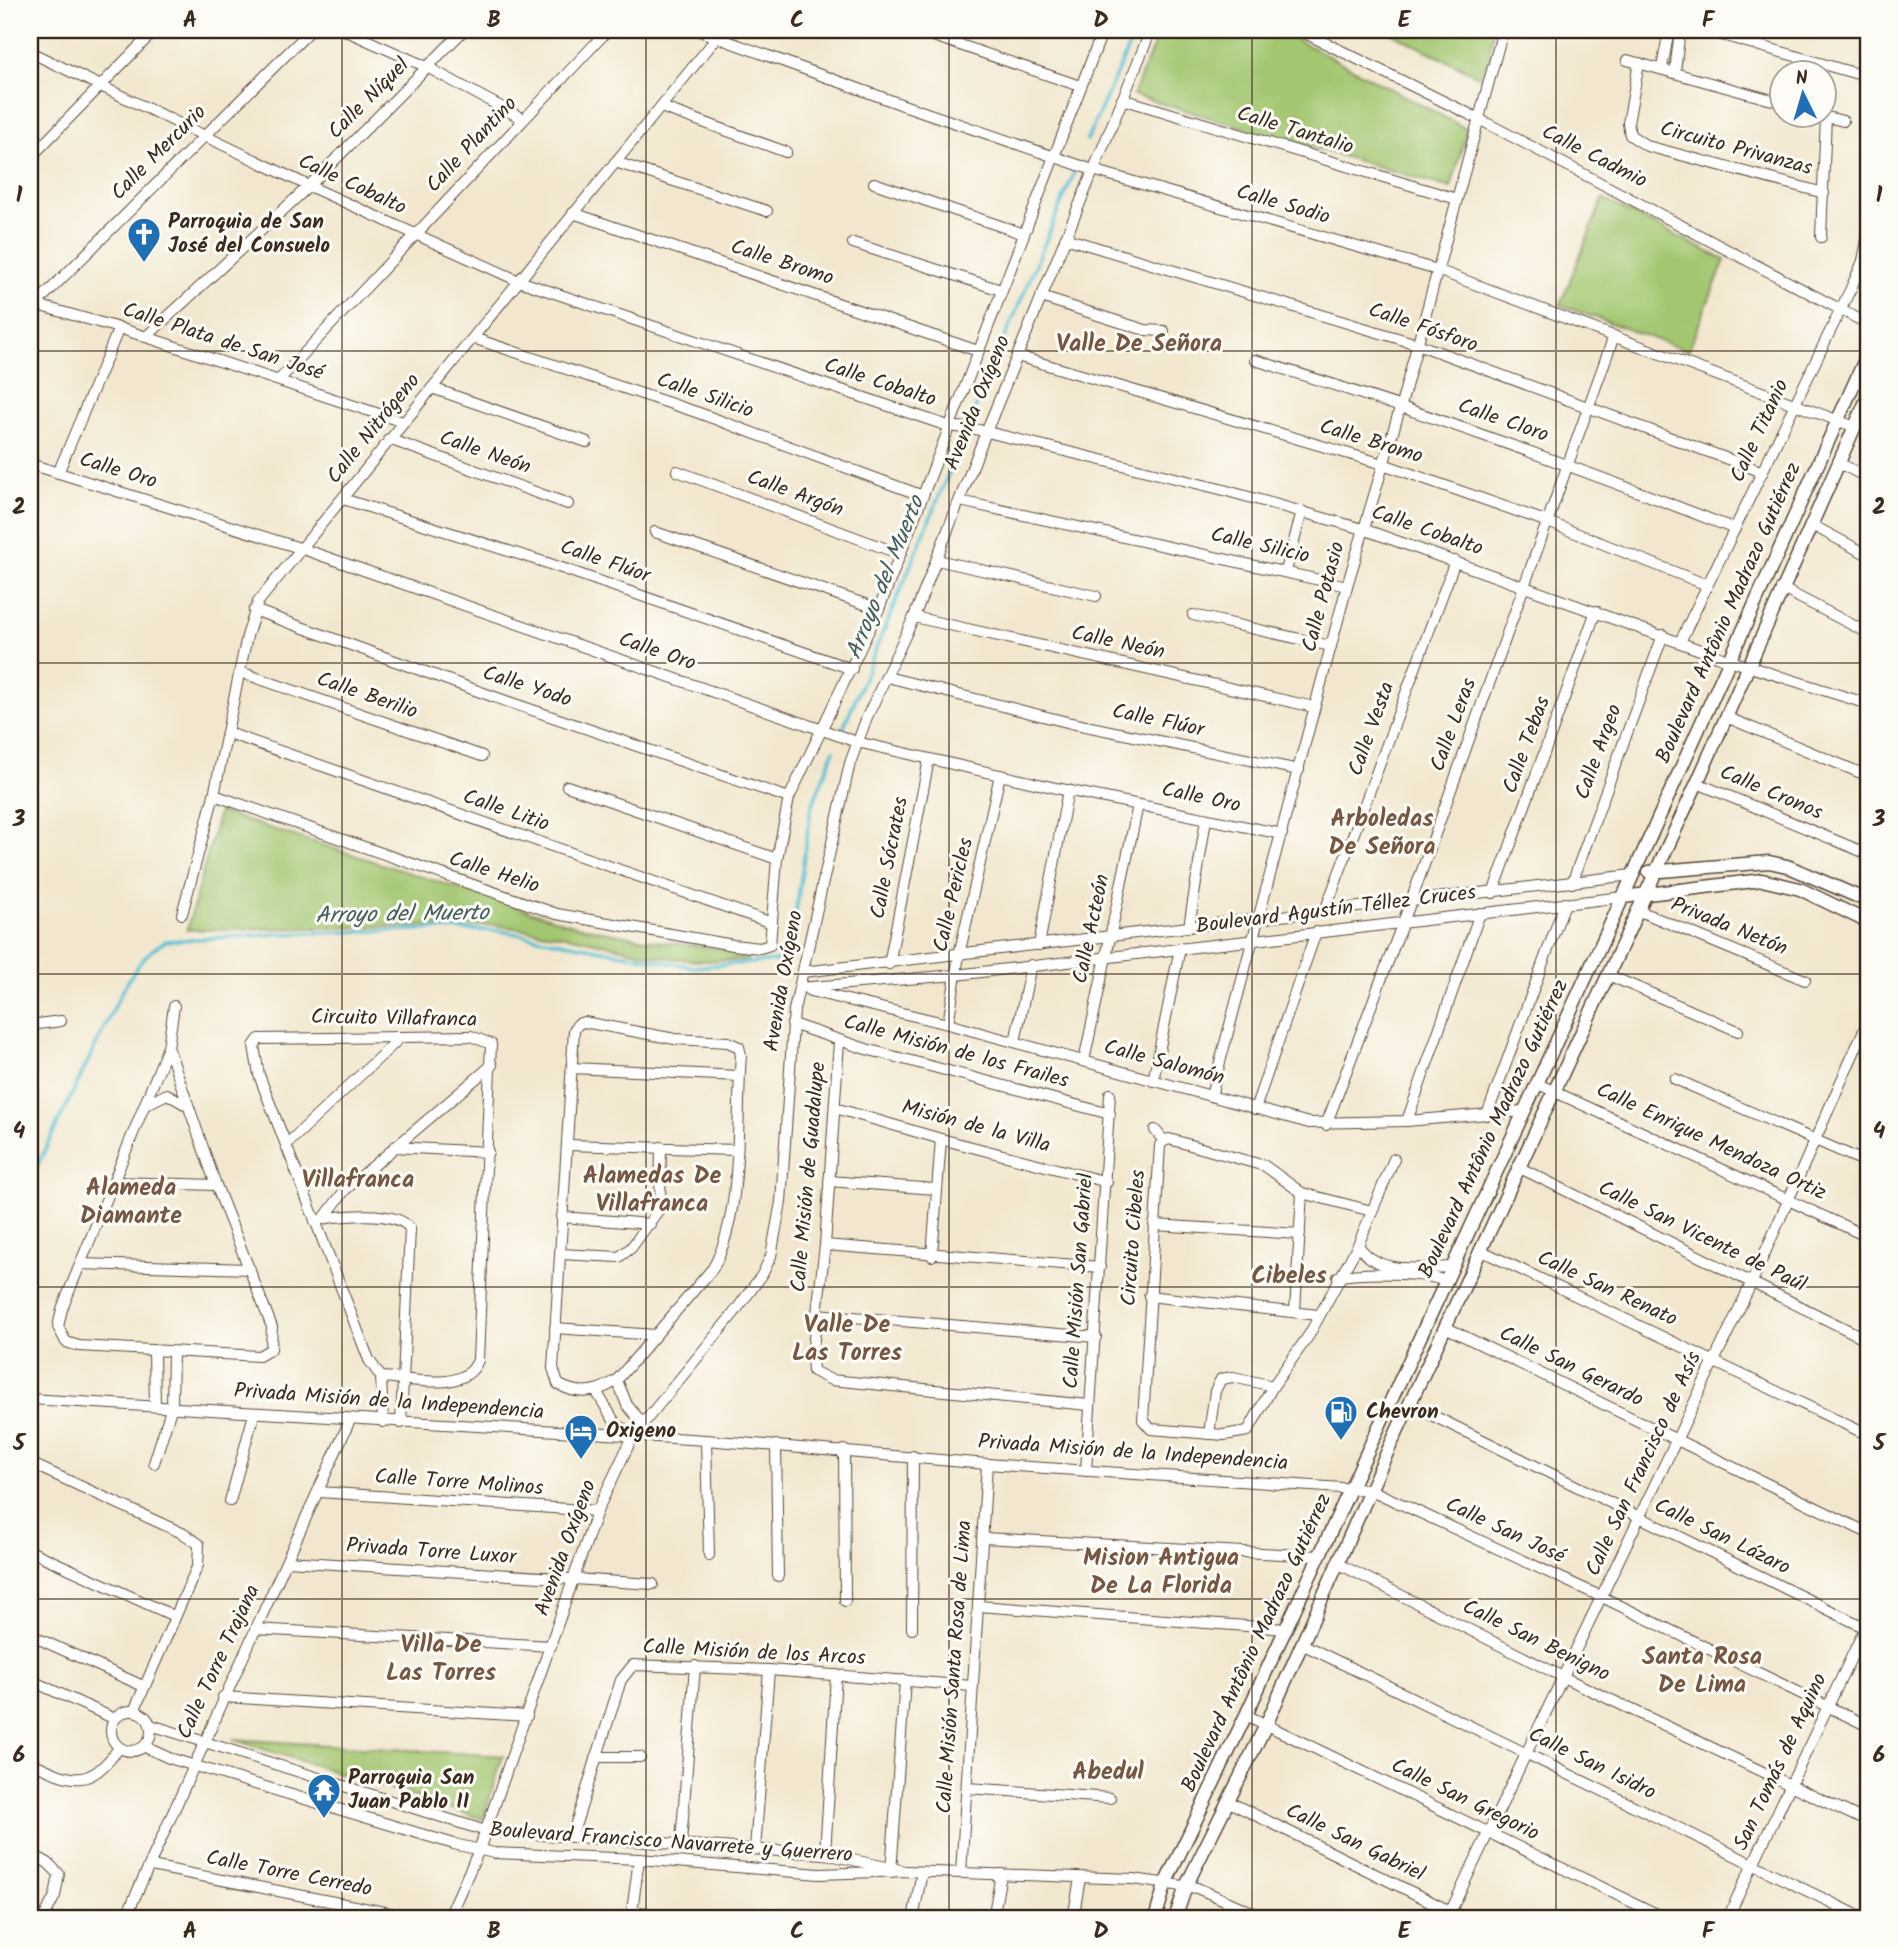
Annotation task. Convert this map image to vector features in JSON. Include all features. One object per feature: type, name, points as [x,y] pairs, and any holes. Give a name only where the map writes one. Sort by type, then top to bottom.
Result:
[{"type":"street","points":[[30,158],[155,30]]},
{"type":"street","name":"Calle Mercurio","points":[[32,304],[311,30]]},
{"type":"street","points":[[344,30],[427,68],[523,119]]},
{"type":"street","name":"Calle Níquel","points":[[146,337],[309,186],[464,30]]},
{"type":"street","name":"Calle Plantino","points":[[279,380],[608,30]]},
{"type":"street","name":"Calle Sodio","points":[[697,30],[720,34],[1093,170],[1437,270],[1838,418],[1855,427]]},
{"type":"street","points":[[916,30],[930,32],[1080,86]]},
{"type":"street","name":"Avenida Oxígeno","points":[[770,945],[777,859],[789,798],[879,610],[1052,156],[1103,30]]},
{"type":"street","name":"Avenida Oxígeno","points":[[448,1919],[479,1850],[597,1511],[633,1436],[734,1313],[762,1275],[772,1256],[781,1202],[792,1024],[831,842],[857,741],[914,617],[986,432],[1151,30]]},
{"type":"street","name":"Calle Cadmio","points":[[1299,30],[1479,120],[1868,324]]},
{"type":"street","name":"Calle Potasio","points":[[1211,1096],[1347,586],[1401,405],[1503,30]]},
{"type":"street","points":[[1662,68],[1670,30]]},
{"type":"street","points":[[1675,72],[1679,30]]},
{"type":"street","points":[[1705,30],[1868,76]]},
{"type":"street","name":"Calle Nitrógeno","points":[[182,914],[214,795],[254,610],[265,590],[303,549],[389,439],[720,34]]},
{"type":"street","name":"Calle Cobalto","points":[[30,52],[309,186],[519,281],[948,426],[986,432],[1302,511],[1363,529],[1728,660],[1868,704]]},
{"type":"street","points":[[1627,60],[1769,99]]},
{"type":"street","name":"Circuito Privanzas","points":[[1639,63],[1628,123],[1634,138],[1647,146],[1824,193]]},
{"type":"street","name":"Calle Tantalio","points":[[1122,99],[1457,199]]},
{"type":"street","points":[[661,107],[786,152]]},
{"type":"street","name":"Circuito Privanzas","points":[[1839,120],[1843,121]]},
{"type":"street","name":"Circuito Privanzas","points":[[1821,237],[1825,130]]},
{"type":"street","points":[[615,162],[767,211]]},
{"type":"street","points":[[874,183],[1024,234]]},
{"type":"street","name":"Calle Bromo","points":[[573,213],[978,351]]},
{"type":"street","name":"Calle Titanio","points":[[1680,642],[1863,261],[1868,235]]},
{"type":"street","name":"Calle Fósforo","points":[[1065,238],[1417,344],[1763,472]]},
{"type":"street","points":[[853,243],[1001,290]]},
{"type":"street","points":[[1041,297],[1145,330],[1164,331]]},
{"type":"street","name":"Calle Plata de San José","points":[[32,304],[119,328],[403,422]]},
{"type":"street","points":[[58,473],[119,328]]},
{"type":"street","name":"Calle Leras","points":[[1326,1125],[1411,901],[1614,336]]},
{"type":"street","name":"Calle Silicio","points":[[473,338],[699,413],[923,496]]},
{"type":"street","name":"Boulevard Antônio Madrazo Gutiérrez","points":[[1155,1919],[1166,1882],[1286,1629],[1623,897],[1868,354]]},
{"type":"street","name":"Calle Bromo","points":[[1017,356],[1383,464],[1548,522],[1707,585]]},
{"type":"street","name":"Calle Cloro","points":[[1255,360],[1401,405],[1569,464],[1735,529]]},
{"type":"street","points":[[432,387],[587,442]]},
{"type":"street","points":[[1850,393],[1868,400]]},
{"type":"street","name":"Boulevard Antônio Madrazo Gutiérrez","points":[[1175,1919],[1186,1886],[1266,1726],[1409,1404],[1697,783],[1781,588],[1868,400]]},
{"type":"street","name":"Calle Neón","points":[[389,439],[568,504]]},
{"type":"street","points":[[1839,463],[1868,478]]},
{"type":"street","name":"Calle Oro","points":[[30,464],[303,549],[857,741],[1068,790],[1282,834]]},
{"type":"street","name":"Calle Argón","points":[[677,471],[900,554]]},
{"type":"street","name":"Calle Flúor","points":[[343,499],[573,571],[852,669]]},
{"type":"street","name":"Calle Silicio","points":[[960,501],[1347,586]]},
{"type":"street","points":[[1286,571],[1302,511]]},
{"type":"street","points":[[1810,524],[1868,555]]},
{"type":"street","points":[[655,532],[879,610]]},
{"type":"street","points":[[937,560],[1096,596]]},
{"type":"street","name":"Calle Vesta","points":[[1325,911],[1455,561]]},
{"type":"street","points":[[1781,588],[1868,633]]},
{"type":"street","name":"Calle Yodo","points":[[254,610],[500,699],[789,798]]},
{"type":"street","name":"Calle Tebas","points":[[1493,892],[1596,611]]},
{"type":"street","points":[[1193,615],[1331,646]]},
{"type":"street","name":"Calle Neón","points":[[914,617],[1314,707]]},
{"type":"street","name":"Calle Argeo","points":[[1572,883],[1663,635]]},
{"type":"street","name":"Calle Berilio","points":[[240,672],[482,756]]},
{"type":"street","name":"Calle Flúor","points":[[887,677],[1071,723],[1299,770]]},
{"type":"street","points":[[1726,717],[1868,776]]},
{"type":"street","name":"Calle Litio","points":[[228,733],[772,923]]},
{"type":"street","name":"Calle Sócrates","points":[[889,964],[929,759]]},
{"type":"street","name":"Calle Pericles","points":[[948,1024],[960,955],[1000,775]]},
{"type":"street","name":"Calle Cronos","points":[[1697,783],[1868,854]]},
{"type":"street","points":[[567,786],[777,859]]},
{"type":"street","points":[[1039,945],[1068,790]]},
{"type":"street","name":"Calle Helio","points":[[214,795],[557,914],[733,945],[760,948],[770,945]]},
{"type":"street","name":"Calle Acteón","points":[[1084,1061],[1138,805]]},
{"type":"street","points":[[1189,927],[1206,819]]},
{"type":"street","name":"Boulevard Agustín Téllez Cruces","points":[[803,972],[1654,872],[1769,862],[1787,866],[1868,901]]},
{"type":"street","name":"Boulevard Agustín Téllez Cruces","points":[[799,988],[956,975],[1623,897],[1738,881],[1771,881],[1800,889],[1868,922]]},
{"type":"street","points":[[1487,1115],[1565,903]]},
{"type":"street","name":"Privada Netón","points":[[1637,910],[1805,980]]},
{"type":"street","points":[[1407,1121],[1480,913]]},
{"type":"street","points":[[1255,1109],[1316,932]]},
{"type":"street","points":[[1153,1081],[1180,948]]},
{"type":"street","points":[[1016,1042],[1031,965]]},
{"type":"street","points":[[1608,975],[1738,1031]]},
{"type":"street","name":"Calle Salomón","points":[[799,988],[948,1024],[1255,1109],[1326,1125],[1524,1111]]},
{"type":"street","points":[[168,1047],[216,1185],[272,1326],[271,1349],[259,1356],[246,1358],[79,1346],[66,1342],[60,1336],[60,1318],[168,1047],[173,1006]]},
{"type":"street","points":[[32,1028],[61,1021]]},
{"type":"street","name":"Calle San Francisco de Asís","points":[[1449,1916],[1751,1284],[1868,1021]]},
{"type":"street","points":[[584,1022],[675,1038],[736,1045],[741,1055],[739,1076],[731,1216],[721,1254],[713,1268],[617,1380],[596,1391],[566,1389],[554,1378],[555,1328],[574,1030],[578,1024],[584,1022]]},
{"type":"street","name":"Calle Misión de los Frailes","points":[[792,1024],[839,1042],[1110,1114]]},
{"type":"street","name":"Circuito Villafranca","points":[[381,1377],[456,1380],[466,1377],[475,1367],[479,1350],[491,1044],[480,1037],[275,1037],[255,1041],[255,1063],[286,1145],[319,1219],[369,1360],[381,1377],[383,1422]]},
{"type":"street","points":[[286,1145],[401,1037]]},
{"type":"street","name":"Calle Misión de Guadalupe","points":[[839,1042],[813,1371],[823,1379],[1089,1405]]},
{"type":"street","points":[[319,1219],[394,1147],[492,1065]]},
{"type":"street","points":[[572,1068],[739,1076]]},
{"type":"street","points":[[1675,1079],[1868,1164]]},
{"type":"street","name":"Calle Enrique Mendoza Ortiz","points":[[1536,1083],[1868,1237]]},
{"type":"street","points":[[147,1104],[167,1094],[188,1107]]},
{"type":"street","name":"Calle Misión San Gabriel","points":[[1086,1471],[1107,1182],[1110,1094]]},
{"type":"street","name":"Misión de la Villa","points":[[835,1108],[1107,1182]]},
{"type":"street","points":[[1155,1129],[1164,1141],[1170,1139],[1265,1166],[1302,1193],[1372,1211]]},
{"type":"street","points":[[932,1256],[935,1189],[941,1139]]},
{"type":"street","name":"Circuito Cibeles","points":[[1164,1141],[1160,1145],[1143,1420],[1151,1429],[1209,1434],[1234,1435],[1248,1431],[1273,1386],[1309,1335],[1338,1277],[1358,1245],[1394,1159]]},
{"type":"street","points":[[567,1144],[736,1150]]},
{"type":"street","points":[[394,1147],[488,1152]]},
{"type":"street","points":[[560,1254],[619,1257],[631,1248],[660,1208],[661,1147]]},
{"type":"street","name":"Calle San Vicente de Paúl","points":[[1518,1167],[1868,1340]]},
{"type":"street","points":[[829,1181],[935,1189]]},
{"type":"street","points":[[115,1182],[216,1185]]},
{"type":"street","points":[[1295,1311],[1302,1193]]},
{"type":"street","points":[[319,1219],[382,1216],[407,1223],[411,1238],[401,1423]]},
{"type":"street","points":[[562,1217],[650,1224]]},
{"type":"street","points":[[1154,1225],[1300,1234]]},
{"type":"street","points":[[825,1245],[932,1256],[1100,1267]]},
{"type":"street","points":[[1358,1245],[1370,1259],[1384,1265],[1451,1268]]},
{"type":"street","name":"Calle San Renato","points":[[1480,1250],[1868,1435]]},
{"type":"street","points":[[80,1265],[250,1269]]},
{"type":"street","points":[[1338,1277],[1362,1274],[1427,1276],[1445,1281]]},
{"type":"street","points":[[1149,1296],[1318,1315]]},
{"type":"street","points":[[816,1314],[1096,1337]]},
{"type":"street","name":"Calle San Gerardo","points":[[1445,1327],[1868,1532]]},
{"type":"street","points":[[555,1328],[656,1335]]},
{"type":"street","points":[[155,1352],[155,1405]]},
{"type":"street","points":[[154,1463],[172,1406],[173,1353]]},
{"type":"street","points":[[1209,1434],[1214,1391],[1220,1379],[1233,1377],[1273,1386]]},
{"type":"street","points":[[617,1380],[627,1405],[643,1424]]},
{"type":"street","points":[[596,1391],[616,1423],[633,1436]]},
{"type":"street","name":"Privada Misión de la Independencia","points":[[30,1399],[706,1440],[987,1464],[1350,1487]]},
{"type":"street","name":"Calle San Lázaro","points":[[1409,1404],[1639,1518],[1867,1626]]},
{"type":"street","points":[[230,1501],[254,1414]]},
{"type":"street","name":"Calle Torre Trajana","points":[[125,1919],[350,1420]]},
{"type":"street","points":[[706,1440],[709,1555]]},
{"type":"street","points":[[776,1445],[778,1576]]},
{"type":"street","points":[[844,1450],[845,1601]]},
{"type":"street","points":[[912,1629],[914,1456]]},
{"type":"street","points":[[30,1463],[184,1534],[200,1544],[198,1565],[134,1711]]},
{"type":"street","name":"Calle Misión Santa Rosa de Lima","points":[[961,1873],[987,1464]]},
{"type":"street","name":"Calle San José","points":[[1350,1487],[1371,1490],[1602,1597],[1868,1726]]},
{"type":"street","name":"Calle Torre Molinos","points":[[319,1492],[597,1511]]},
{"type":"street","points":[[983,1538],[1319,1556]]},
{"type":"street","points":[[30,1551],[174,1616]]},
{"type":"street","name":"Privada Torre Luxor","points":[[287,1561],[653,1584]]},
{"type":"street","name":"Calle San Benigno","points":[[1339,1564],[1563,1677],[1868,1822]]},
{"type":"street","points":[[978,1606],[1286,1629]]},
{"type":"street","name":"San Tomás de Aquino","points":[[1727,1919],[1867,1626]]},
{"type":"street","points":[[255,1629],[551,1646]]},
{"type":"street","points":[[30,1635],[143,1686]]},
{"type":"street","name":"Calle San Isidro","points":[[1302,1644],[1865,1919]]},
{"type":"street","name":"Calle Misión de los Arcos","points":[[572,1836],[621,1681],[629,1668],[649,1664],[695,1666],[972,1686]]},
{"type":"street","points":[[681,1843],[695,1666]]},
{"type":"street","points":[[755,1849],[769,1670]]},
{"type":"street","points":[[825,1854],[836,1675]]},
{"type":"street","points":[[891,1870],[905,1680]]},
{"type":"street","points":[[30,1681],[115,1718],[134,1711],[145,1716],[151,1725],[151,1737],[145,1747],[132,1752],[119,1748],[111,1734],[115,1718]]},
{"type":"street","points":[[223,1697],[527,1716]]},
{"type":"street","name":"Calle San Gregorio","points":[[1246,1715],[1667,1919]]},
{"type":"street","name":"Boulevard Francisco Navarrete y Guerrero","points":[[151,1725],[486,1830],[825,1854],[891,1870]]},
{"type":"street","name":"Boulevard Francisco Navarrete y Guerrero","points":[[145,1747],[479,1850],[639,1859],[806,1874],[891,1870],[1166,1882],[1210,1891],[1268,1919]]},
{"type":"street","points":[[30,1762],[66,1777],[90,1777],[105,1768],[119,1748]]},
{"type":"street","points":[[596,1757],[640,1757]]},
{"type":"street","points":[[327,1805],[334,1783]]},
{"type":"street","points":[[967,1788],[1110,1798]]},
{"type":"street","name":"Calle San Gabriel","points":[[1227,1801],[1449,1916],[1466,1919]]},
{"type":"street","points":[[30,1853],[48,1863],[59,1874],[55,1896],[43,1919]]},
{"type":"street","points":[[639,1859],[632,1915],[682,1919]]},
{"type":"street","name":"Calle Torre Cerredo","points":[[151,1866],[420,1919]]},
{"type":"street","points":[[913,1919],[922,1872]]},
{"type":"street","points":[[993,1919],[1001,1874]]},
{"type":"street","points":[[1073,1919],[1080,1878]]},
{"type":"green space","points":[[1160,30],[1279,30],[1467,129],[1451,188],[1133,95]]},
{"type":"green space","points":[[1385,30],[1493,30],[1489,58],[1480,77]]},
{"type":"green space","points":[[1603,199],[1725,260],[1688,351],[1560,305]]},
{"type":"green space","points":[[219,812],[576,926],[656,941],[746,952],[748,960],[696,961],[656,956],[573,937],[495,925],[187,930]]},
{"type":"green space","points":[[232,1739],[503,1756],[483,1819]]},
{"type":"waterway","name":"Arroyo del Muerto","points":[[1087,140],[1136,30]]},
{"type":"waterway","name":"Arroyo del Muerto","points":[[972,417],[1074,173]]},
{"type":"waterway","name":"Arroyo del Muerto","points":[[843,729],[962,441]]},
{"type":"waterway","name":"Arroyo del Muerto","points":[[30,1181],[122,991],[146,956],[166,941],[277,934],[447,929],[501,931],[693,967],[776,961],[792,938],[811,809],[834,750]]},
{"type":"place","name":"Parroquia de San José del Consuelo","points":[[144,264]]},
{"type":"place","name":"Chevron","points":[[1341,1442]]},
{"type":"place","name":"Oxigeno","points":[[581,1461]]},
{"type":"place","name":"Parroquia San Juan Pablo II","points":[[324,1820]]},
{"type":"district","name":"Valle De Señora","points":[[1139,344]]},
{"type":"district","name":"Arboledas De Señora","points":[[1382,833]]},
{"type":"district","name":"Villafranca","points":[[358,1180]]},
{"type":"district","name":"Alamedas De Villafranca","points":[[652,1190]]},
{"type":"district","name":"Alameda Diamante","points":[[131,1202]]},
{"type":"district","name":"Cibeles","points":[[1289,1276]]},
{"type":"district","name":"Valle De Las Torres","points":[[847,1339]]},
{"type":"district","name":"Mision Antigua De La Florida","points":[[1161,1572]]},
{"type":"district","name":"Villa De Las Torres","points":[[441,1659]]},
{"type":"district","name":"Santa Rosa De Lima","points":[[1702,1671]]},
{"type":"district","name":"Abedul","points":[[1108,1772]]}]
